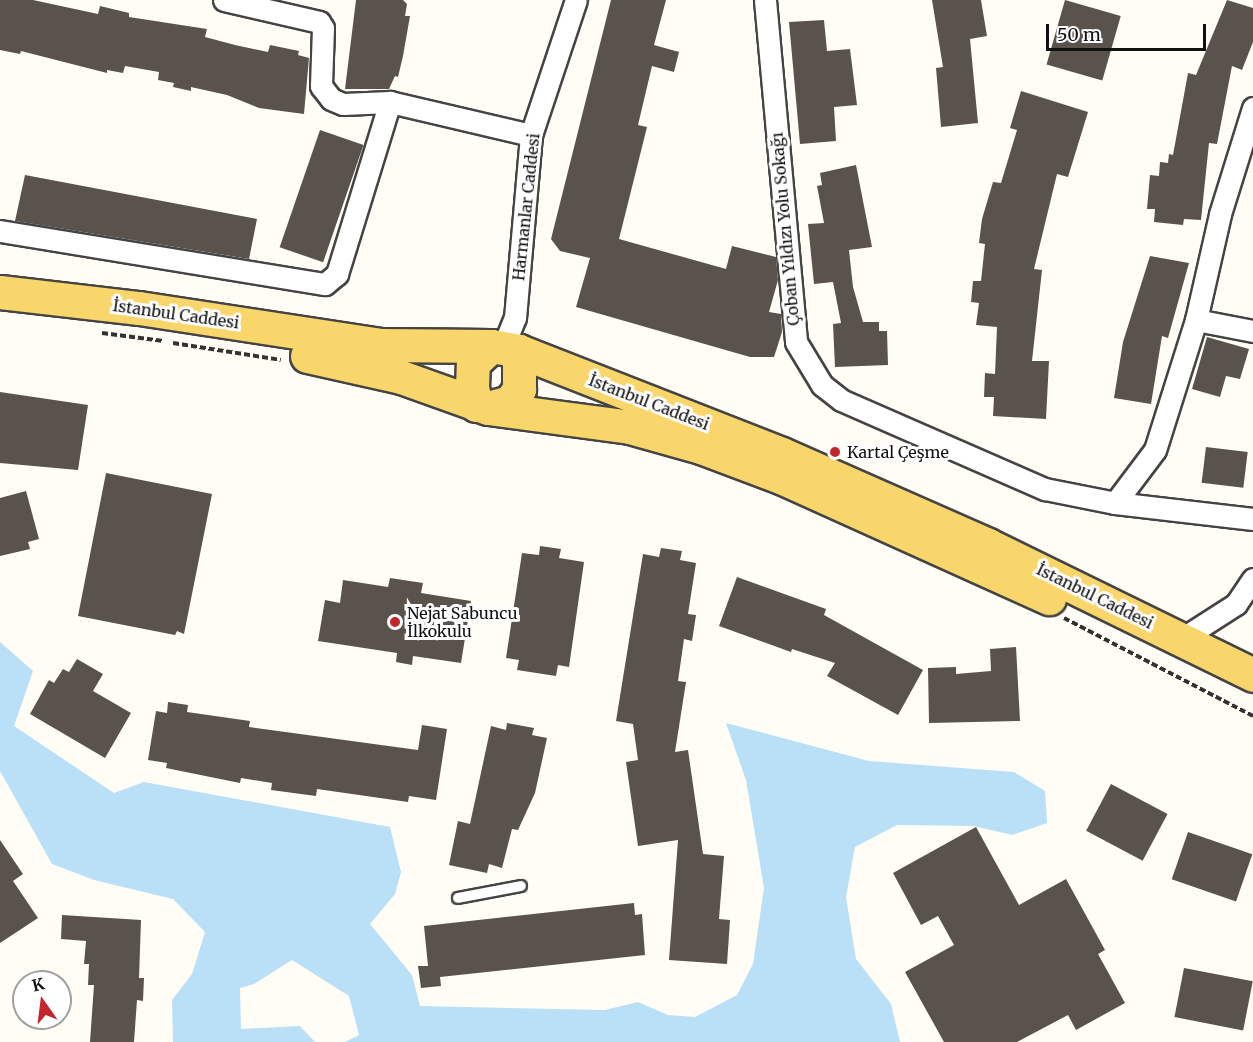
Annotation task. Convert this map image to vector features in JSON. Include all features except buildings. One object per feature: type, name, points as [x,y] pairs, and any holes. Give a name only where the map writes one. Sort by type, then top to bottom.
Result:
[{"type":"main road","name":"İstanbul Caddesi","points":[[0,292],[139,308],[381,345],[504,348],[701,447],[783,478],[1147,642],[1253,699]]},
{"type":"main road","name":"İstanbul Caddesi","points":[[0,309],[213,338],[366,368],[482,407],[632,412],[802,463],[988,545],[1183,638],[1253,675]]},
{"type":"main road","points":[[504,348],[519,389],[510,402],[482,407],[472,388],[473,363],[504,348]]},
{"type":"street","points":[[224,0],[319,22],[323,28],[320,80],[325,93],[343,104],[390,102],[531,135]]},
{"type":"street","name":"Harmanlar Caddesi","points":[[504,348],[515,318],[531,135],[576,0]]},
{"type":"street","name":"Çoban Yıldızı Yolu Sokağı","points":[[765,0],[796,342],[808,366],[822,385],[851,404],[1045,489],[1115,503],[1253,519]]},
{"type":"street","points":[[0,231],[326,284],[337,274],[390,102]]},
{"type":"street","points":[[1115,503],[1155,450],[1196,320],[1220,214],[1253,108]]},
{"type":"street","points":[[1196,320],[1253,331]]},
{"type":"street","points":[[1183,638],[1236,604],[1253,579]]},
{"type":"lane","points":[[458,898],[521,886]]},
{"type":"path","points":[[93,332],[284,360]]},
{"type":"path","points":[[1053,612],[1253,716]]},
{"type":"water","points":[[0,642],[33,671],[14,726],[114,793],[144,782],[390,827],[401,872],[395,894],[370,924],[412,975],[420,1006],[605,1010],[638,1002],[668,1015],[695,1017],[737,995],[753,964],[764,888],[746,780],[726,723],[869,761],[1014,772],[1045,791],[1047,823],[1012,835],[974,826],[897,825],[855,847],[846,897],[856,959],[891,1004],[900,1042],[345,1042],[359,1035],[349,996],[292,960],[254,984],[240,988],[241,1029],[300,1026],[315,1042],[173,1042],[172,1000],[192,974],[205,932],[173,899],[94,880],[52,864],[0,771]]},
{"type":"place","name":"Kartal Çeşme","points":[[835,452]]},
{"type":"place","name":"Nejat Sabuncu İlkokulu","points":[[395,622]]}]
